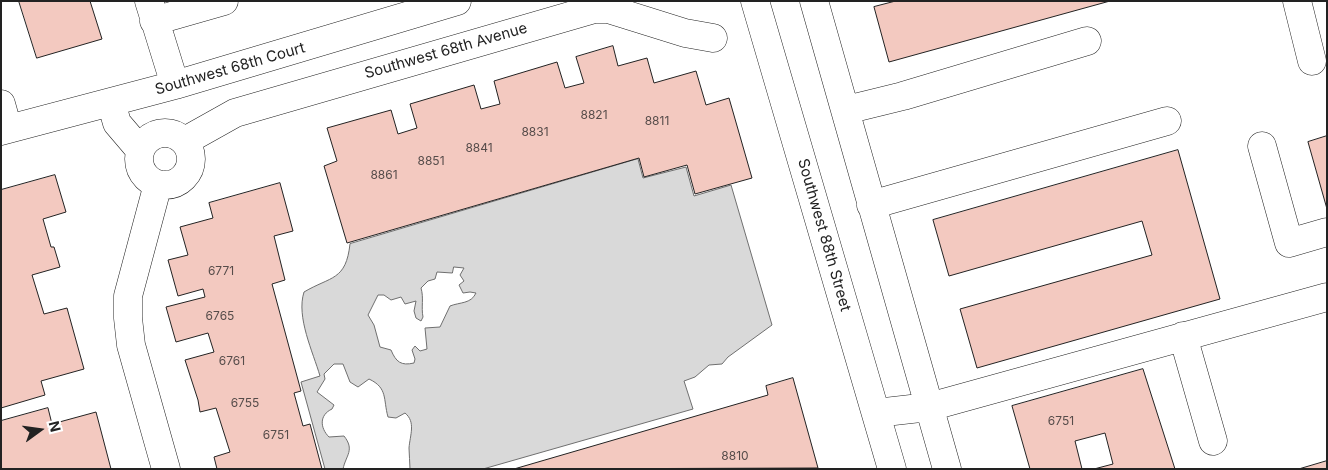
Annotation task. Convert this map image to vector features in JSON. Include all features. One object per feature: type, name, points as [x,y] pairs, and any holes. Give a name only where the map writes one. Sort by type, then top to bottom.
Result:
[{"type":"street","points":[[175,86],[152,11],[224,1]]},
{"type":"street","name":"Southwest 68th Court","points":[[3,122],[111,102],[175,86],[457,1]]},
{"type":"street","name":"Southwest 88th Street","points":[[755,1],[892,469]]},
{"type":"street","points":[[814,1],[947,469]]},
{"type":"street","points":[[1297,1],[1312,61]]},
{"type":"street","name":"Southwest 68th Avenue","points":[[185,141],[235,113],[594,9],[608,9],[685,34],[713,38]]},
{"type":"street","points":[[846,110],[903,96],[1087,41]]},
{"type":"street","points":[[111,102],[117,123],[140,150]]},
{"type":"street","points":[[872,205],[1166,121]]},
{"type":"street","points":[[169,132],[185,141],[191,157],[187,173],[182,179],[174,184],[166,185],[158,184],[144,175],[138,159],[144,142],[152,136],[169,132]]},
{"type":"street","points":[[1262,146],[1290,242],[1327,232]]},
{"type":"street","points":[[158,184],[128,296],[128,318],[132,345],[166,469]]},
{"type":"street","points":[[876,413],[930,407],[1327,297]]},
{"type":"street","points":[[1183,336],[1213,441]]},
{"type":"shaded area","points":[[638,159],[643,178],[686,167],[694,196],[731,185],[772,325],[728,357],[722,364],[709,365],[695,377],[684,381],[693,409],[483,469],[410,469],[409,448],[412,429],[408,417],[405,413],[396,418],[388,417],[384,395],[375,382],[369,379],[358,387],[350,382],[343,364],[334,364],[324,374],[325,379],[317,392],[334,405],[325,415],[322,422],[324,430],[329,437],[344,436],[349,445],[349,452],[343,469],[325,469],[301,382],[320,376],[306,334],[302,302],[304,292],[329,280],[341,271],[348,256],[350,244]],"holes":[[[454,267],[464,268],[460,275],[464,281],[459,285],[463,293],[476,293],[474,297],[468,301],[450,306],[440,327],[425,328],[427,349],[420,351],[415,346],[412,350],[415,359],[414,363],[402,363],[395,358],[391,350],[380,347],[374,325],[368,315],[378,295],[384,295],[391,300],[401,297],[405,304],[416,301],[414,311],[416,318],[421,321],[423,317],[421,288],[428,281],[435,279],[437,272],[452,273]]]},
{"type":"building","points":[[19,1],[90,1],[102,39],[37,58]]},
{"type":"building","points":[[896,1],[1110,1],[889,62],[874,7]]},
{"type":"building","points":[[613,46],[618,66],[647,58],[654,83],[696,71],[706,105],[729,98],[752,178],[695,194],[687,165],[644,177],[639,158],[347,243],[324,166],[337,161],[327,128],[391,110],[398,134],[417,128],[410,104],[474,85],[481,109],[500,104],[494,81],[557,62],[565,88],[584,83],[576,57]]},
{"type":"building","points":[[1327,136],[1327,209],[1308,142]]},
{"type":"building","points":[[1178,150],[1220,299],[977,368],[960,309],[1152,255],[1142,221],[949,276],[933,220]]},
{"type":"building","points":[[55,175],[66,212],[43,219],[51,247],[54,247],[60,267],[32,275],[44,314],[67,308],[84,369],[41,381],[45,395],[1,408],[1,190]]},
{"type":"building","points":[[280,183],[293,231],[274,236],[285,280],[272,284],[301,391],[294,393],[303,426],[310,424],[322,469],[217,469],[214,457],[230,452],[216,408],[200,412],[185,360],[214,352],[208,333],[176,342],[166,307],[205,297],[203,289],[178,296],[168,260],[188,255],[180,227],[213,218],[209,203]]},
{"type":"building","points":[[1143,369],[1175,469],[1094,469],[1113,464],[1105,433],[1075,441],[1082,469],[1030,469],[1012,406]]},
{"type":"building","points":[[793,378],[818,468],[514,469],[768,395],[766,386]]},
{"type":"building","points":[[48,408],[52,424],[96,412],[111,469],[1,469],[1,421]]},
{"type":"building","points":[[1327,461],[1327,469],[1299,469]]}]
